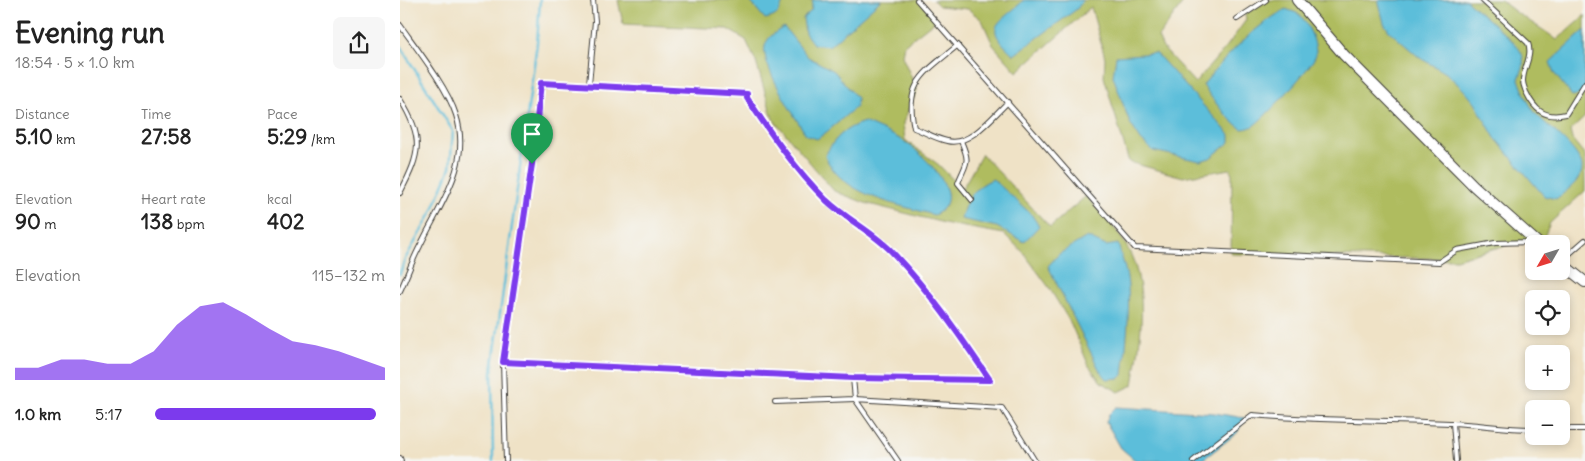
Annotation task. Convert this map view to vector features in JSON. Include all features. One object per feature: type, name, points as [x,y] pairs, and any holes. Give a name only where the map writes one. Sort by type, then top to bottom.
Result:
[{"type":"street","points":[[1297,0],[1344,55],[1474,186],[1529,235]]},
{"type":"street","points":[[1570,270],[1585,282]]},
{"type":"lane","points":[[589,84],[595,21],[593,0]]},
{"type":"lane","points":[[918,0],[1135,248],[1439,262],[1457,250],[1464,248],[1495,243],[1525,243]]},
{"type":"lane","points":[[1237,19],[1266,0]]},
{"type":"lane","points":[[1482,0],[1528,43],[1530,50],[1522,83],[1530,100],[1539,112],[1553,117],[1566,114],[1585,83]]},
{"type":"lane","points":[[400,25],[431,68],[456,114],[460,133],[459,154],[454,180],[420,246],[400,291]]},
{"type":"lane","points":[[958,46],[918,80],[912,94],[910,109],[914,128],[949,142],[961,141],[970,137],[1008,102]]},
{"type":"lane","points":[[503,362],[853,378],[990,380],[936,300],[894,253],[827,200],[796,166],[762,121],[747,98],[747,94],[589,84],[541,83],[532,164],[503,362],[506,461]]},
{"type":"lane","points":[[400,99],[418,136],[414,163],[400,193]]},
{"type":"lane","points":[[961,141],[969,158],[968,167],[958,183],[972,200]]},
{"type":"lane","points":[[1570,254],[1585,240]]},
{"type":"lane","points":[[853,378],[855,399],[898,461]]},
{"type":"lane","points":[[775,402],[855,399],[1002,408],[1035,461]]},
{"type":"lane","points":[[1193,461],[1252,415],[1291,419],[1453,423],[1501,429],[1525,429]]},
{"type":"lane","points":[[1453,423],[1456,461]]},
{"type":"lane","points":[[1570,429],[1585,430]]},
{"type":"green space","points":[[618,0],[920,0],[936,20],[904,45],[902,56],[917,90],[903,123],[905,140],[939,165],[962,189],[982,154],[1050,227],[1086,196],[1123,240],[1138,274],[1141,292],[1141,330],[1133,385],[1119,392],[1101,382],[1089,366],[1070,322],[1048,286],[1023,252],[1004,234],[948,224],[865,203],[834,191],[773,119],[756,62],[746,40],[727,29],[623,24]]},
{"type":"green space","points":[[933,0],[1185,0],[1158,37],[1163,48],[1195,83],[1227,46],[1246,20],[1245,14],[1269,0],[1501,0],[1557,40],[1585,15],[1585,117],[1570,131],[1572,139],[1585,155],[1585,191],[1550,223],[1545,235],[1525,235],[1525,243],[1521,241],[1456,259],[1231,254],[1232,174],[1230,169],[1183,177],[1129,162],[1104,77],[1105,58],[1091,7],[1017,72],[993,45],[982,20],[968,9],[939,6]]},
{"type":"water","points":[[749,0],[783,1],[781,9],[777,14],[765,19]]},
{"type":"water","points":[[813,0],[881,0],[829,46],[813,44],[805,33],[803,18],[811,11]]},
{"type":"water","points":[[1024,0],[1083,0],[1077,9],[1014,55],[998,37],[996,31],[1001,20]]},
{"type":"water","points":[[1378,0],[1466,0],[1504,33],[1521,52],[1523,66],[1519,79],[1531,106],[1536,114],[1576,153],[1580,160],[1582,172],[1577,181],[1556,199],[1544,196],[1495,138],[1475,103],[1464,90],[1446,73],[1420,58],[1389,31],[1384,23]]},
{"type":"water","points":[[1286,9],[1303,18],[1313,38],[1316,54],[1299,79],[1267,113],[1253,126],[1242,129],[1221,109],[1203,85],[1221,63],[1251,33]]},
{"type":"water","points":[[784,27],[808,57],[834,71],[857,98],[856,107],[817,139],[806,135],[780,91],[768,65],[765,54],[766,43],[772,35]]},
{"type":"water","points":[[1585,30],[1585,92],[1572,96],[1554,73],[1550,62]]},
{"type":"water","points":[[1156,53],[1230,135],[1230,142],[1210,158],[1200,161],[1153,151],[1141,140],[1130,123],[1113,76],[1116,56]]},
{"type":"water","points":[[864,122],[901,139],[927,161],[942,180],[946,190],[947,200],[944,208],[934,215],[888,202],[857,189],[844,181],[833,170],[825,156],[828,150],[836,139],[851,127]]},
{"type":"water","points":[[993,179],[1031,214],[1039,226],[1024,242],[997,227],[961,219],[968,200],[976,190]]},
{"type":"water","points":[[1087,237],[1106,246],[1118,244],[1125,270],[1128,286],[1128,320],[1123,375],[1120,378],[1107,379],[1099,369],[1048,266],[1059,254]]},
{"type":"water","points":[[1116,407],[1214,413],[1245,418],[1237,433],[1201,461],[1136,461],[1121,448],[1106,422],[1109,414]]},
{"type":"waterway","points":[[493,461],[492,372],[537,43],[540,0]]},
{"type":"waterway","points":[[400,46],[453,131],[450,168],[432,212],[404,261],[400,274]]},
{"type":"route","points":[[541,83],[589,84],[747,94],[747,98],[777,144],[827,200],[894,253],[908,271],[936,300],[990,380],[853,378],[503,362],[532,164],[541,83]]}]
